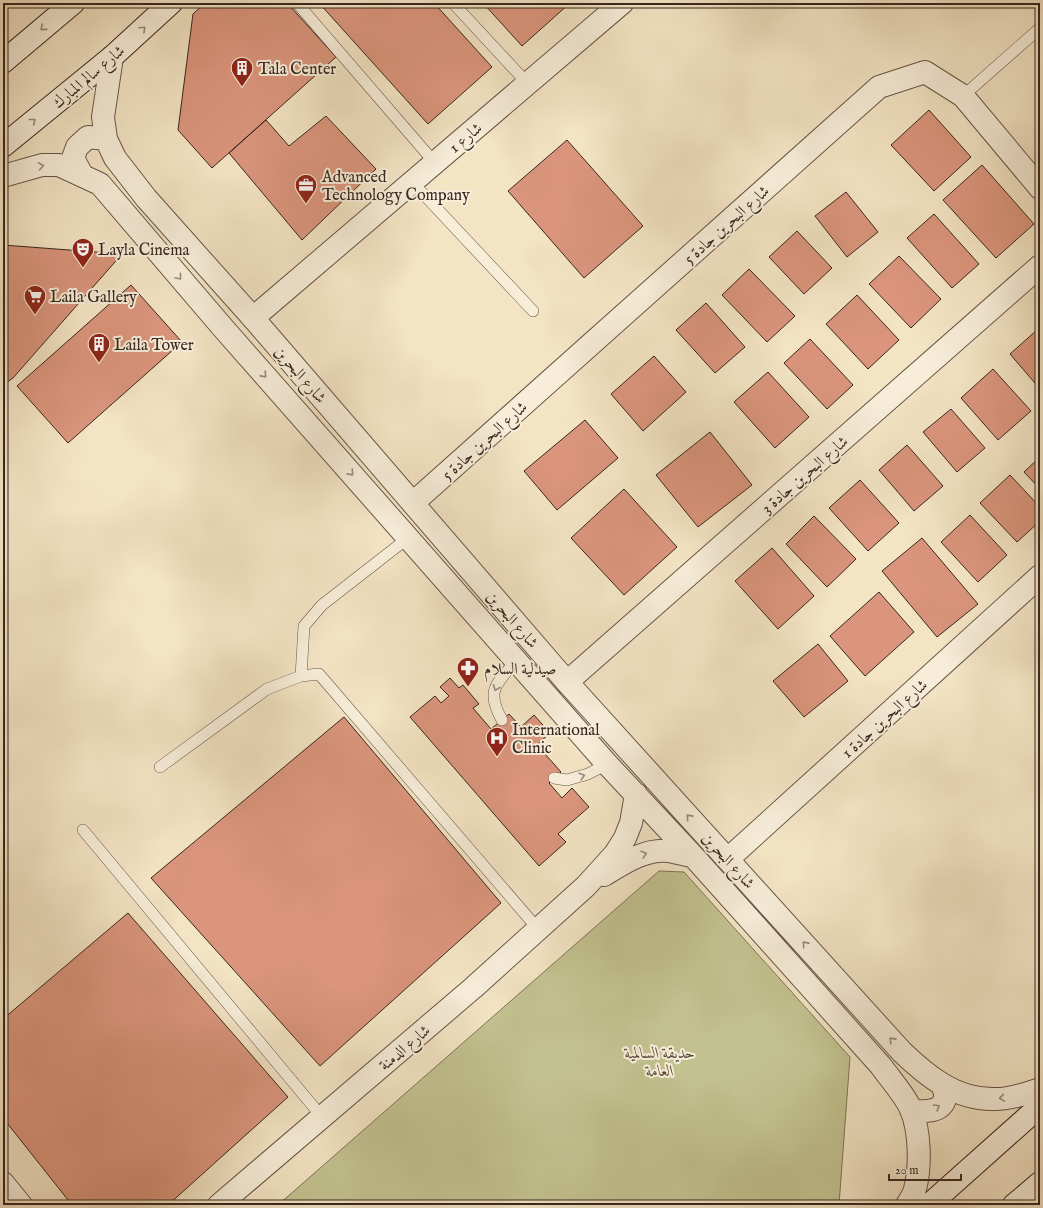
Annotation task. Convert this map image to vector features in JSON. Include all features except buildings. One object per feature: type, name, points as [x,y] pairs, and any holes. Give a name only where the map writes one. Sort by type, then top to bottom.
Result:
[{"type":"street","points":[[3,62],[72,3]]},
{"type":"street","name":"شارع سالم المبارك","points":[[3,146],[112,57],[171,3]]},
{"type":"street","name":"شارع 1","points":[[253,318],[622,3]]},
{"type":"street","name":"شارع البحرين","points":[[112,57],[103,117],[106,139],[115,158],[146,198],[253,318],[567,682],[902,1052],[918,1067],[942,1085],[966,1095],[992,1099],[1024,1094],[1040,1089]]},
{"type":"street","name":"شارع البحرين جادة 5","points":[[413,503],[879,87],[925,72],[963,96],[1040,188]]},
{"type":"street","points":[[82,175],[73,158],[77,147],[88,137],[106,139]]},
{"type":"street","name":"شارع البحرين","points":[[3,176],[42,165],[59,165],[100,184],[229,335],[607,764],[693,856],[881,1066],[901,1092],[911,1110],[917,1133],[919,1163],[915,1190],[907,1205]]},
{"type":"street","name":"شارع البحرين جادة 3","points":[[567,682],[1040,266]]},
{"type":"street","name":"شارع البحرين جادة 1","points":[[728,859],[1037,584]]},
{"type":"street","name":"شارع الدمنة","points":[[219,1205],[473,988],[586,886],[615,854],[626,838],[631,823],[636,794]]},
{"type":"street","name":"شارع الدمنة","points":[[586,886],[629,860],[648,852],[668,851],[693,856]]},
{"type":"street","points":[[911,1110],[933,1111],[942,1105],[946,1096],[942,1085]]},
{"type":"street","points":[[929,1205],[1040,1106]]},
{"type":"street","points":[[1014,1205],[1040,1182]]},
{"type":"street","points":[[3,1183],[21,1205]]},
{"type":"lane","points":[[297,3],[435,163]]},
{"type":"lane","points":[[453,3],[528,84]]},
{"type":"lane","points":[[963,96],[1040,28]]},
{"type":"lane","points":[[412,182],[533,312]]},
{"type":"lane","points":[[301,676],[304,626],[322,605],[408,538]]},
{"type":"lane","points":[[502,720],[495,708],[493,696],[496,685],[516,661]]},
{"type":"lane","points":[[160,767],[268,689],[301,676],[319,674],[538,929]]},
{"type":"lane","points":[[554,778],[568,780],[588,774],[607,764]]},
{"type":"lane","points":[[83,830],[322,1117]]},
{"type":"green space","name":"حديقة السالمية العامة","points":[[659,871],[684,872],[850,1057],[839,1205],[278,1205]]},
{"type":"place","name":"Tala Center","points":[[242,88]]},
{"type":"place","name":"Advanced Technology Company","points":[[306,204]]},
{"type":"place","name":"Layla Cinema","points":[[83,268]]},
{"type":"place","name":"Laila Gallery","points":[[35,316]]},
{"type":"place","name":"Laila Tower","points":[[99,364]]},
{"type":"place","name":"صيدلية السلام","points":[[468,688]]},
{"type":"place","name":"International Clinic","points":[[497,758]]}]
